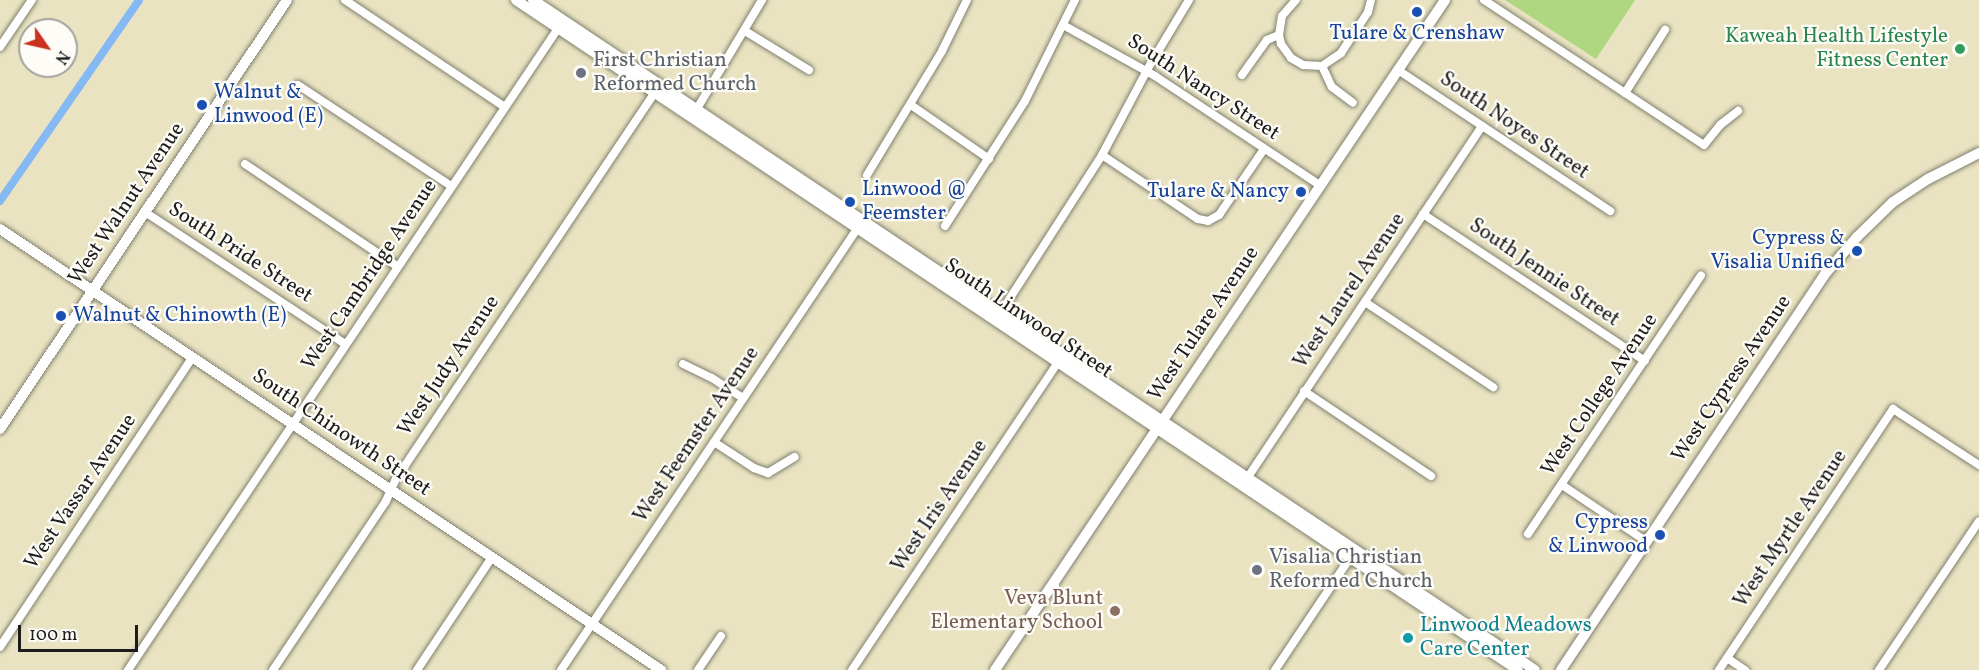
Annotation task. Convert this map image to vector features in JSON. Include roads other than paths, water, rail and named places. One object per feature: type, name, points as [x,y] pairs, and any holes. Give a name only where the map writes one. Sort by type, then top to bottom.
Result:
[{"type":"street","points":[[0,47],[32,0]]},
{"type":"street","name":"West Walnut Avenue","points":[[0,429],[287,0]]},
{"type":"street","points":[[345,0],[505,107]]},
{"type":"street","name":"South Linwood Street","points":[[516,0],[561,24],[860,224],[1058,362],[1248,477],[1535,670]]},
{"type":"street","name":"South Linwood Street","points":[[533,0],[561,24]]},
{"type":"street","points":[[694,113],[762,0]]},
{"type":"street","points":[[867,175],[942,51],[967,0]]},
{"type":"street","points":[[945,226],[1025,101],[1075,0]]},
{"type":"street","points":[[1001,312],[1102,155],[1147,71],[1189,0]]},
{"type":"street","points":[[1296,0],[1282,16],[1279,35],[1281,44],[1292,58],[1303,65],[1322,66],[1341,53],[1368,12],[1371,0]]},
{"type":"street","name":"West Tulare Avenue","points":[[995,670],[1445,0]]},
{"type":"street","points":[[1484,0],[1704,145],[1720,125],[1738,111]]},
{"type":"street","name":"West Cambridge Avenue","points":[[128,670],[561,24]]},
{"type":"street","name":"South Nancy Street","points":[[1063,25],[1147,71],[1321,186]]},
{"type":"street","points":[[1625,93],[1665,30]]},
{"type":"street","points":[[745,31],[809,70]]},
{"type":"street","points":[[1242,75],[1267,40],[1279,35]]},
{"type":"street","points":[[1322,66],[1332,87],[1353,103]]},
{"type":"street","name":"South Noyes Street","points":[[1398,70],[1610,211]]},
{"type":"street","points":[[298,85],[451,186]]},
{"type":"street","name":"West Judy Avenue","points":[[273,670],[386,501],[524,286],[658,89]]},
{"type":"street","points":[[910,105],[989,159]]},
{"type":"street","name":"West Laurel Avenue","points":[[1248,477],[1482,126]]},
{"type":"street","points":[[1102,155],[1198,219],[1208,221],[1219,215],[1264,149]]},
{"type":"street","name":"West Cypress Avenue","points":[[1561,670],[1835,261],[1893,202],[1928,179],[1979,154]]},
{"type":"street","points":[[244,164],[397,266]]},
{"type":"street","name":"South Pride Street","points":[[145,212],[345,344]]},
{"type":"street","name":"South Jennie Street","points":[[1424,214],[1644,361]]},
{"type":"street","name":"South Linwood Street","points":[[860,224],[1055,348],[1253,493],[1518,670]]},
{"type":"street","name":"West Feemster Avenue","points":[[561,670],[860,224]]},
{"type":"street","name":"South Chinowth Street","points":[[0,229],[661,670]]},
{"type":"street","name":"West College Avenue","points":[[1528,534],[1701,276]]},
{"type":"street","points":[[1365,302],[1493,387]]},
{"type":"street","points":[[1055,348],[1058,362]]},
{"type":"street","name":"West Vassar Avenue","points":[[0,647],[193,357]]},
{"type":"street","name":"West Iris Avenue","points":[[852,670],[1058,362]]},
{"type":"street","points":[[683,364],[712,378],[743,398]]},
{"type":"street","points":[[1304,391],[1431,476]]},
{"type":"street","name":"West Myrtle Avenue","points":[[1719,670],[1893,409],[1979,465]]},
{"type":"street","points":[[714,442],[754,468],[768,472],[795,457]]},
{"type":"street","points":[[1248,477],[1246,483],[1253,493]]},
{"type":"street","points":[[1562,485],[1647,542]]},
{"type":"street","points":[[1879,670],[1979,521]]},
{"type":"street","points":[[1275,670],[1350,558],[1358,556],[1382,573],[1397,576]]},
{"type":"street","points":[[417,670],[492,557]]},
{"type":"street","points":[[698,670],[721,636]]},
{"type":"street","points":[[1727,658],[1745,670]]},
{"type":"waterway","points":[[0,201],[139,0]]},
{"type":"place","name":"Tulare & Crenshaw","points":[[1417,12]]},
{"type":"place","name":"Kaweah Health Lifestyle Fitness Center","points":[[1960,49]]},
{"type":"place","name":"First Christian Reformed Church","points":[[581,73]]},
{"type":"place","name":"Walnut & Linwood (E)","points":[[202,105]]},
{"type":"place","name":"Tulare & Nancy","points":[[1301,192]]},
{"type":"place","name":"Linwood @ Feemster","points":[[850,202]]},
{"type":"place","name":"Cypress & Visalia Unified","points":[[1857,251]]},
{"type":"place","name":"Walnut & Chinowth (E)","points":[[61,316]]},
{"type":"place","name":"Cypress & Linwood","points":[[1660,535]]},
{"type":"place","name":"Visalia Christian Reformed Church","points":[[1257,570]]},
{"type":"place","name":"Veva Blunt Elementary School","points":[[1115,611]]},
{"type":"place","name":"Linwood Meadows Care Center","points":[[1408,638]]}]
